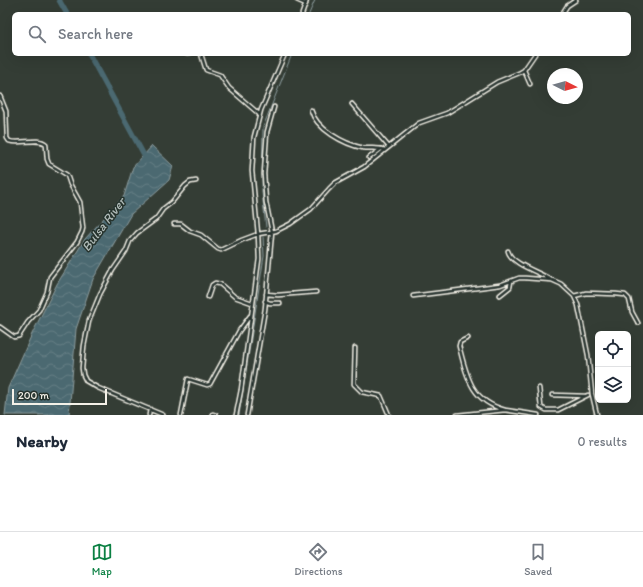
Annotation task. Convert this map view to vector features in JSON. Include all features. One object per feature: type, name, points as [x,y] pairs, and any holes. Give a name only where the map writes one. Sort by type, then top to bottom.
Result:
[{"type":"street","points":[[298,0],[306,4]]},
{"type":"street","points":[[303,12],[308,0]]},
{"type":"street","points":[[563,12],[567,6],[576,0]]},
{"type":"street","points":[[202,56],[206,70],[220,75],[228,88],[259,114]]},
{"type":"street","points":[[236,415],[241,390],[258,266],[258,234],[252,167],[253,144],[259,114],[284,56]]},
{"type":"street","points":[[369,158],[389,147],[419,123],[447,112],[486,88],[524,70],[534,56]]},
{"type":"street","points":[[524,70],[530,84]]},
{"type":"street","points":[[0,96],[6,111],[7,138],[9,141],[16,143],[41,141],[46,144],[47,159],[49,164],[67,175],[70,184],[80,202],[83,228],[77,242],[50,277],[47,292],[39,310],[28,322],[19,336],[14,337],[0,327]]},
{"type":"street","points":[[352,104],[389,147]]},
{"type":"street","points":[[248,415],[266,294],[272,232],[266,202],[264,174],[267,132],[274,107]]},
{"type":"street","points":[[311,110],[316,120],[333,136],[362,148],[383,150]]},
{"type":"street","points":[[174,224],[181,224],[190,231],[201,235],[221,250],[258,234],[272,232],[290,224],[304,215],[335,183],[364,167],[383,150]]},
{"type":"street","points":[[164,415],[98,388],[86,381],[82,368],[85,339],[92,312],[100,294],[113,270],[126,251],[130,241],[137,233],[156,219],[163,209],[172,202],[185,186],[190,182],[196,181]]},
{"type":"street","points":[[508,252],[511,258],[565,287],[574,296],[578,305],[588,355],[590,395],[597,415]]},
{"type":"street","points":[[413,296],[500,285],[525,278],[552,280]]},
{"type":"street","points":[[500,295],[510,287],[511,281]]},
{"type":"street","points":[[208,297],[212,284],[215,283],[220,284],[235,297],[252,303]]},
{"type":"street","points":[[266,294],[278,295],[316,292]]},
{"type":"street","points":[[574,296],[586,293],[625,295],[629,299],[632,312],[638,323]]},
{"type":"street","points":[[265,300],[270,303],[280,303]]},
{"type":"street","points":[[181,415],[188,379],[207,385],[210,384],[239,331],[251,316]]},
{"type":"street","points":[[468,338],[460,342],[459,346],[471,384],[482,399],[495,408],[538,415]]},
{"type":"street","points":[[355,348],[354,384],[362,392],[381,396],[388,415]]},
{"type":"street","points":[[540,388],[541,407],[546,410],[558,410],[590,395]]},
{"type":"street","points":[[552,395],[590,395]]},
{"type":"street","points":[[149,415],[150,409]]},
{"type":"street","points":[[457,415],[505,410]]},
{"type":"water","points":[[152,146],[173,166],[169,180],[131,214],[93,279],[76,329],[69,415],[5,415],[8,388],[32,334],[57,284],[85,239],[124,196],[133,167]]},
{"type":"waterway","name":"Bulsa River","points":[[59,0],[66,12]]},
{"type":"waterway","points":[[310,12],[315,0]]},
{"type":"waterway","name":"Bulsa River","points":[[90,56],[147,161]]},
{"type":"waterway","points":[[266,227],[262,192],[263,127],[291,56]]},
{"type":"waterway","points":[[239,415],[264,256],[263,237]]}]
